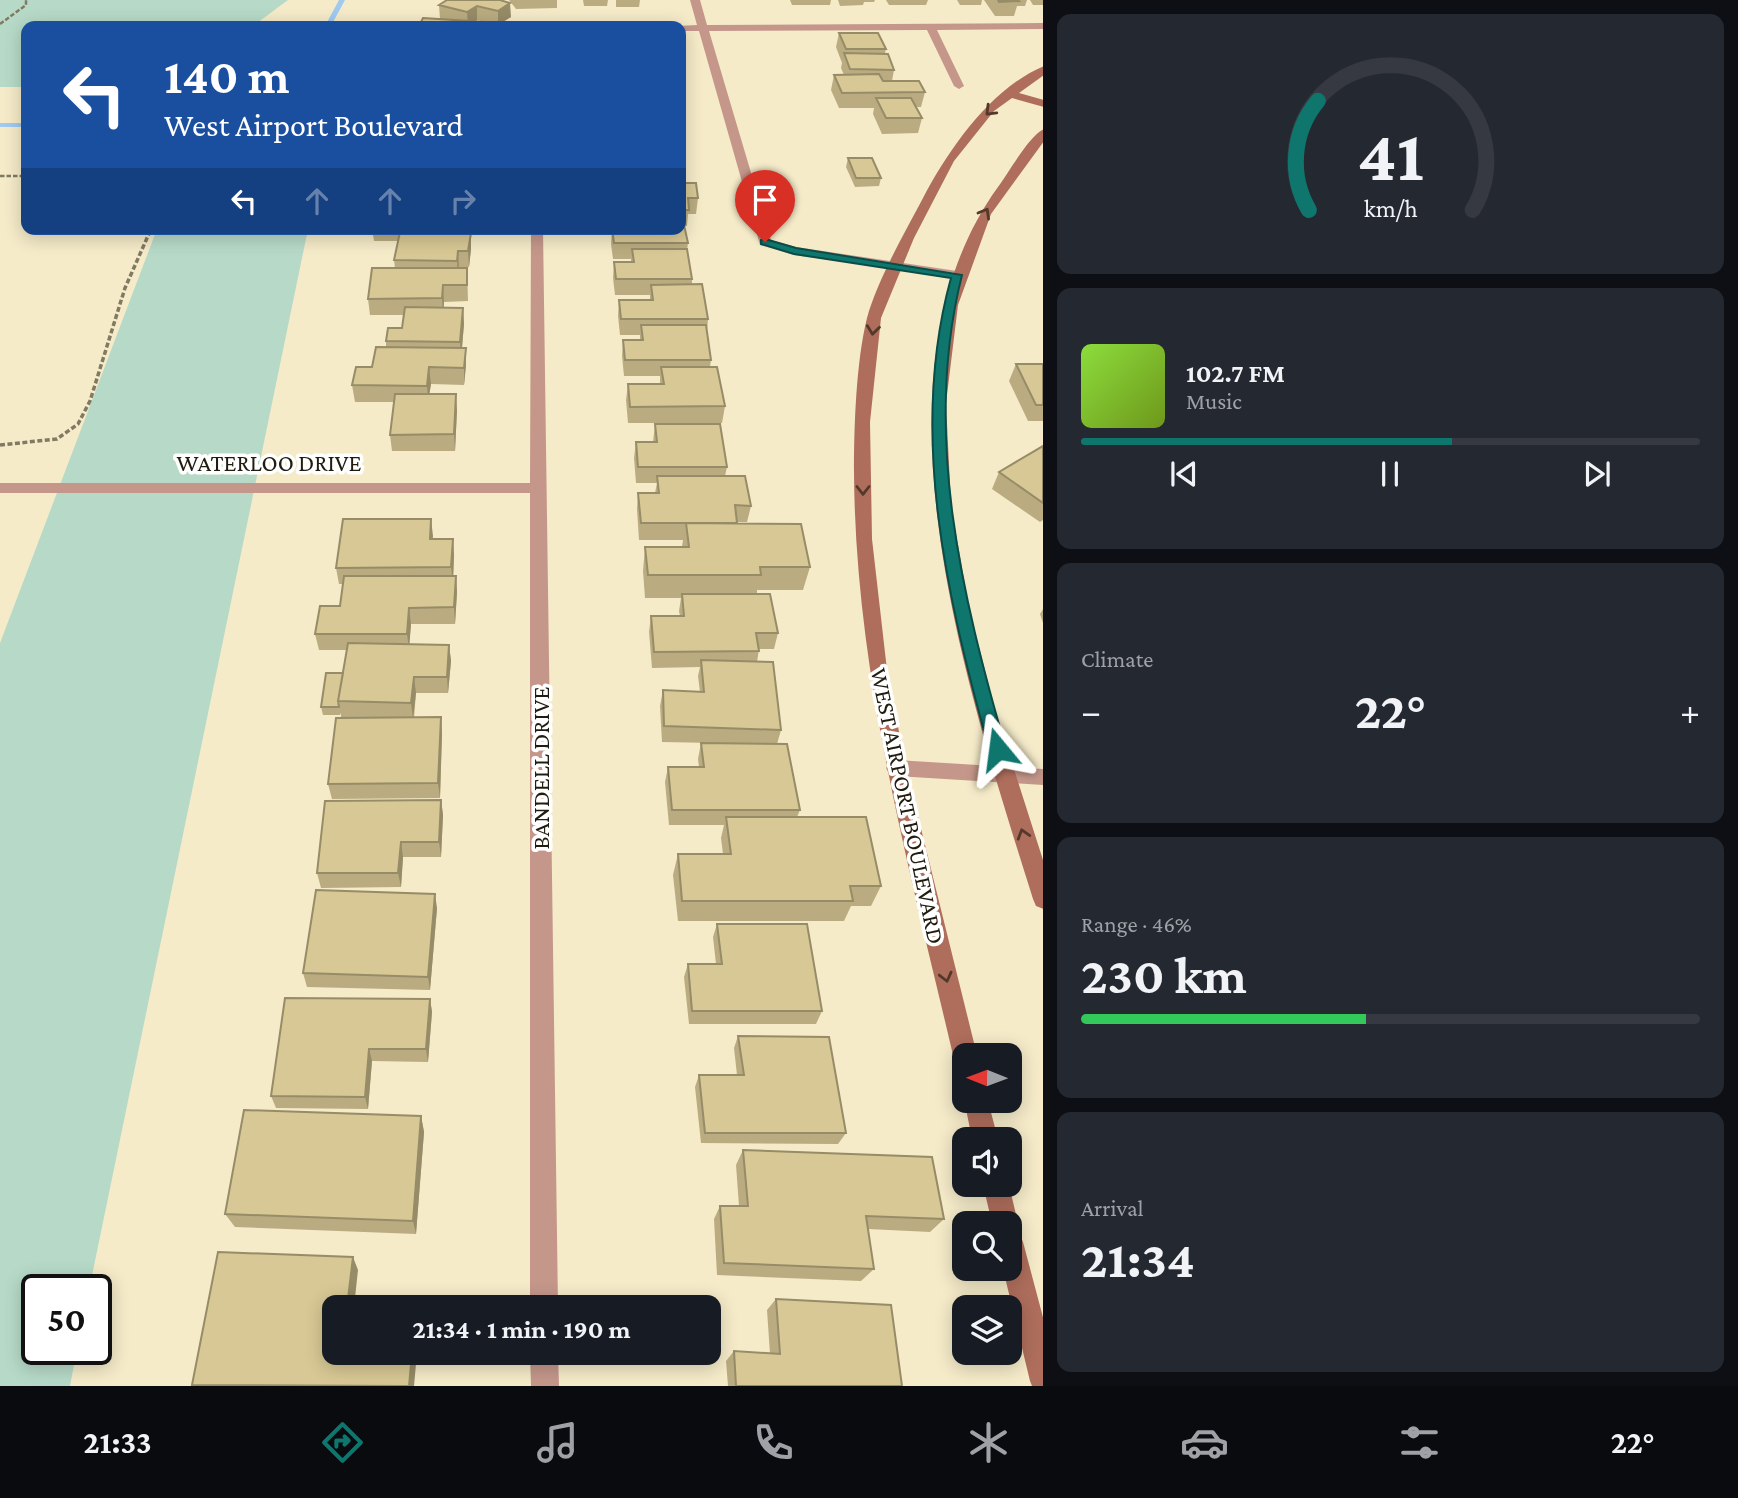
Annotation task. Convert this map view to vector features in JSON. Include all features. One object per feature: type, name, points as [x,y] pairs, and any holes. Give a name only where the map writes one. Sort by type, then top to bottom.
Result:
[{"type":"main road","name":"WEST AIRPORT BOULEVARD","points":[[962,1043],[895,768],[878,670],[863,539],[862,422],[874,318],[895,266],[950,160],[990,109],[1043,69]]},
{"type":"main road","points":[[1010,94],[1043,104]]},
{"type":"main road","points":[[1043,132],[1024,152],[982,216],[957,275],[947,312],[937,407],[946,520],[968,647],[1043,899]]},
{"type":"main road","points":[[1019,1281],[1043,1381]]},
{"type":"street","points":[[695,0],[765,242],[794,251],[957,275]]},
{"type":"street","points":[[930,26],[960,86]]},
{"type":"street","points":[[686,28],[1043,26]]},
{"type":"street","name":"BANDELL DRIVE","points":[[537,235],[544,1295]]},
{"type":"street","name":"WATERLOO DRIVE","points":[[0,488],[538,488]]},
{"type":"street","points":[[895,768],[1043,777]]},
{"type":"street","points":[[544,1365],[545,1386]]},
{"type":"path","points":[[0,24],[26,5],[26,0]]},
{"type":"path","points":[[0,176],[21,176]]},
{"type":"path","points":[[0,445],[57,439],[78,424],[90,401],[125,288],[148,235]]},
{"type":"green space","points":[[0,0],[288,0],[260,21],[21,21],[21,87],[0,87]]},
{"type":"green space","points":[[155,235],[307,235],[92,1274],[21,1274],[21,1365],[74,1365],[70,1386],[0,1386],[0,643]]},
{"type":"building","points":[[447,0],[500,0],[510,3],[498,11],[477,6],[467,12],[439,5]]},
{"type":"building","points":[[423,18],[469,21],[422,21]]},
{"type":"building","points":[[839,33],[878,33],[886,49],[846,49]]},
{"type":"building","points":[[844,53],[888,54],[894,70],[850,69]]},
{"type":"building","points":[[879,74],[883,81],[919,81],[925,92],[842,93],[834,75]]},
{"type":"building","points":[[876,98],[911,98],[922,118],[886,118]]},
{"type":"building","points":[[848,158],[872,158],[881,178],[856,178]]},
{"type":"building","points":[[686,183],[696,183],[698,198],[688,198],[689,210],[686,210]]},
{"type":"building","points":[[686,234],[688,243],[614,243],[613,235]]},
{"type":"building","points":[[399,235],[471,235],[468,251],[458,251],[457,261],[394,260]]},
{"type":"building","points":[[632,249],[687,249],[692,279],[616,279],[614,262],[634,262]]},
{"type":"building","points":[[372,268],[467,268],[467,285],[443,285],[442,298],[368,299]]},
{"type":"building","points":[[702,284],[708,319],[621,319],[619,300],[653,300],[651,285]]},
{"type":"building","points":[[405,307],[463,308],[460,342],[386,341],[388,328],[402,328]]},
{"type":"building","points":[[641,325],[706,325],[711,360],[625,360],[623,340],[643,340]]},
{"type":"building","points":[[376,347],[466,348],[464,368],[429,367],[427,386],[352,385],[356,367],[372,367]]},
{"type":"building","points":[[1016,364],[1043,364],[1043,405],[1036,405]]},
{"type":"building","points":[[661,367],[717,367],[725,406],[630,407],[628,384],[664,384]]},
{"type":"building","points":[[395,394],[456,394],[454,434],[390,435]]},
{"type":"building","points":[[655,424],[720,424],[727,467],[638,467],[636,442],[657,442]]},
{"type":"building","points":[[1043,446],[1043,503],[999,472]]},
{"type":"building","points":[[657,476],[745,476],[751,506],[735,505],[737,523],[641,523],[638,493],[659,493]]},
{"type":"building","points":[[343,519],[431,519],[430,539],[453,539],[451,567],[336,568]]},
{"type":"building","points":[[686,523],[801,524],[810,567],[760,567],[761,575],[648,575],[645,547],[689,547]]},
{"type":"building","points":[[344,576],[456,576],[454,607],[409,608],[407,634],[315,634],[320,606],[340,606]]},
{"type":"building","points":[[682,594],[770,594],[778,633],[756,633],[759,651],[654,652],[651,616],[684,616]]},
{"type":"building","points":[[348,643],[449,645],[447,677],[414,677],[411,703],[338,701]]},
{"type":"building","points":[[701,660],[773,662],[781,730],[664,726],[663,690],[704,692]]},
{"type":"building","points":[[326,673],[343,673],[339,707],[321,707]]},
{"type":"building","points":[[441,717],[438,783],[328,784],[336,718]]},
{"type":"building","points":[[701,743],[787,744],[800,810],[672,810],[668,767],[704,767]]},
{"type":"building","points":[[441,800],[439,842],[401,842],[398,873],[317,873],[325,801]]},
{"type":"building","points":[[726,817],[866,817],[881,886],[850,886],[853,901],[682,901],[678,854],[731,854]]},
{"type":"building","points":[[316,890],[435,894],[428,977],[303,973]]},
{"type":"building","points":[[717,924],[807,924],[822,1011],[692,1011],[688,964],[722,964]]},
{"type":"building","points":[[285,998],[430,999],[426,1049],[369,1049],[365,1097],[271,1096]]},
{"type":"building","points":[[738,1036],[829,1037],[846,1133],[705,1133],[699,1075],[744,1075]]},
{"type":"building","points":[[244,1110],[421,1116],[413,1221],[225,1214]]},
{"type":"building","points":[[743,1150],[932,1157],[944,1219],[866,1216],[874,1269],[724,1263],[720,1206],[748,1206]]},
{"type":"building","points":[[218,1252],[353,1257],[348,1295],[322,1295],[322,1365],[411,1365],[409,1386],[192,1385]]},
{"type":"building","points":[[776,1299],[891,1305],[902,1386],[736,1386],[734,1351],[780,1354]]},
{"type":"waterway","points":[[331,21],[342,0]]},
{"type":"waterway","points":[[0,125],[21,125]]},
{"type":"route","points":[[765,242],[794,251],[957,275],[947,312],[937,407],[946,520],[968,647],[998,749]]}]
